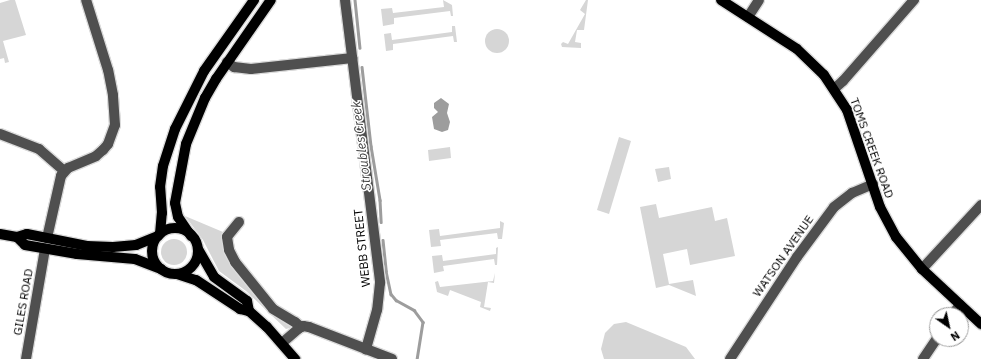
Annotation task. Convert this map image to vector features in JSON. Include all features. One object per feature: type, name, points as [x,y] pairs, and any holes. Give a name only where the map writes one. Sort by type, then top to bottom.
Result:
[{"type":"main road","points":[[161,269],[153,258],[152,251],[159,235],[162,213],[160,187],[165,159],[181,115],[204,71],[216,51],[254,0]]},
{"type":"main road","points":[[205,98],[227,62],[271,0]]},
{"type":"main road","name":"TOMS CREEK ROAD","points":[[721,0],[803,54],[834,88],[852,122],[880,207],[890,227],[904,249],[922,269],[981,324]]},
{"type":"main road","points":[[227,62],[226,51],[236,24]]},
{"type":"main road","points":[[216,51],[219,62],[211,77],[205,98],[186,144],[175,203],[178,217],[191,236],[214,278],[247,301],[249,311]]},
{"type":"main road","points":[[0,234],[17,237],[27,234],[98,247],[125,247],[146,242],[168,230],[178,229],[191,236]]},
{"type":"main road","points":[[17,237],[25,245],[77,254],[136,258],[168,273],[177,274],[201,282],[240,309],[249,311],[282,343],[295,359]]},
{"type":"main road","points":[[45,248],[49,245],[65,241]]},
{"type":"main road","points":[[177,274],[186,271],[194,263],[198,249]]},
{"type":"street","points":[[47,238],[56,190],[64,171],[77,163],[96,156],[103,150],[108,144],[115,126],[116,114],[110,83],[86,0]]},
{"type":"street","name":"WEBB STREET","points":[[345,0],[380,283],[377,310],[366,349]]},
{"type":"street","points":[[748,17],[759,0]]},
{"type":"street","points":[[834,88],[844,80],[914,0]]},
{"type":"street","points":[[227,62],[234,67],[251,69],[352,58]]},
{"type":"street","points":[[0,134],[39,149],[64,171]]},
{"type":"street","name":"WATSON AVENUE","points":[[730,359],[801,251],[834,207],[852,193],[873,184]]},
{"type":"street","points":[[922,269],[981,205]]},
{"type":"street","points":[[238,222],[227,237],[229,250],[235,262],[273,308],[296,322],[301,327]]},
{"type":"street","name":"GILES ROAD","points":[[26,359],[45,248]]},
{"type":"street","points":[[282,343],[301,327],[309,327],[392,359]]},
{"type":"street","points":[[923,359],[931,347]]},
{"type":"shaded area","points":[[15,0],[26,35],[3,41],[9,62],[5,63],[4,58],[0,59],[0,3]]},
{"type":"shaded area","points":[[443,0],[452,5],[453,16],[451,16],[450,11],[394,18],[394,24],[383,26],[381,9],[392,8],[393,13],[444,7]]},
{"type":"shaded area","points":[[586,0],[588,0],[584,30],[577,30],[575,42],[581,43],[581,48],[562,47],[561,44],[563,42],[568,44],[585,14],[580,10]]},
{"type":"shaded area","points":[[452,26],[455,26],[457,42],[454,42],[453,36],[393,44],[393,50],[386,51],[384,34],[391,33],[392,40],[452,32]]},
{"type":"shaded area","points":[[497,29],[502,30],[508,36],[508,46],[502,52],[497,53],[492,52],[486,46],[485,41],[486,36],[492,30]]},
{"type":"shaded area","points":[[441,98],[449,104],[447,113],[450,122],[448,130],[442,132],[434,129],[432,117],[438,112],[434,108],[434,103]]},
{"type":"shaded area","points":[[619,137],[631,141],[609,214],[597,210]]},
{"type":"shaded area","points":[[450,147],[451,158],[429,161],[428,150]]},
{"type":"shaded area","points":[[669,167],[671,179],[658,182],[655,169]]},
{"type":"shaded area","points":[[656,204],[659,218],[712,207],[715,221],[727,218],[735,256],[690,265],[687,249],[663,254],[669,284],[693,280],[696,296],[669,285],[656,288],[640,207]]},
{"type":"shaded area","points":[[185,216],[223,232],[223,238],[234,268],[271,313],[290,324],[290,328],[286,329],[246,291],[219,271],[203,240]]},
{"type":"shaded area","points":[[500,221],[504,223],[502,239],[498,239],[497,233],[440,240],[441,246],[431,247],[429,230],[439,229],[440,236],[500,228]]},
{"type":"shaded area","points":[[174,239],[183,243],[187,252],[183,261],[174,265],[165,261],[161,252],[165,243]]},
{"type":"shaded area","points":[[498,247],[497,265],[495,265],[494,259],[443,266],[444,271],[434,273],[432,256],[442,255],[443,261],[496,254],[496,248]]},
{"type":"shaded area","points":[[495,273],[494,283],[488,282],[484,307],[491,308],[490,311],[480,307],[481,302],[450,290],[448,296],[437,292],[435,282],[438,281],[440,287],[493,281]]},
{"type":"shaded area","points":[[626,322],[686,347],[695,359],[604,359],[601,349],[605,333],[614,324]]},
{"type":"waterway","name":"Stroubles Creek","points":[[355,0],[360,48]]},
{"type":"waterway","name":"Stroubles Creek","points":[[362,67],[371,146],[380,200],[381,222]]},
{"type":"waterway","name":"Stroubles Creek","points":[[383,240],[386,271],[391,294],[396,300],[414,310],[423,322],[417,359]]}]
